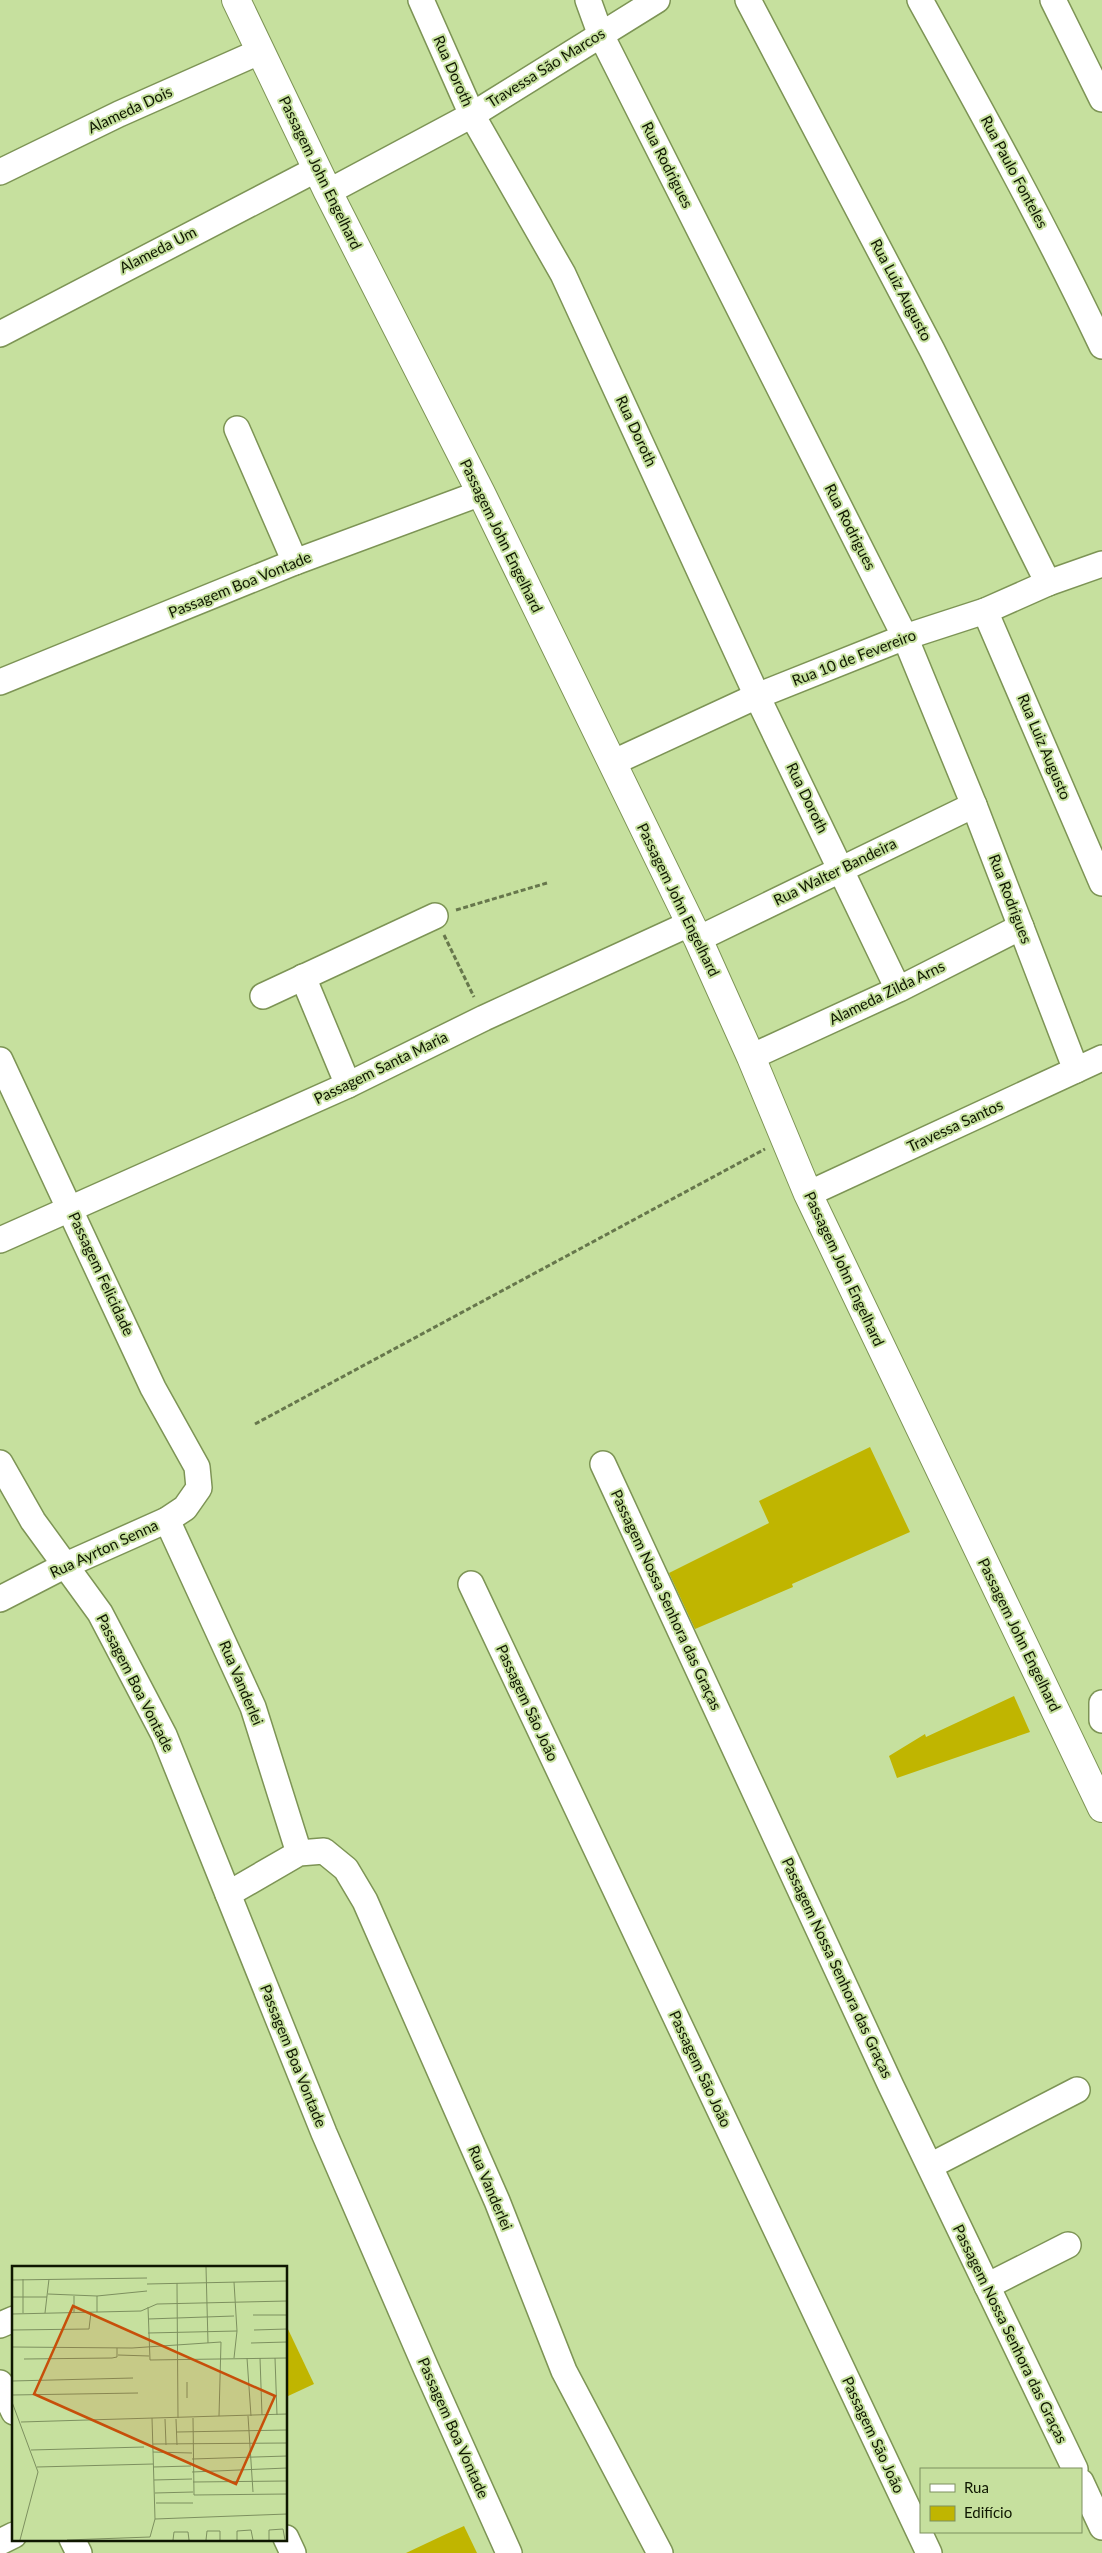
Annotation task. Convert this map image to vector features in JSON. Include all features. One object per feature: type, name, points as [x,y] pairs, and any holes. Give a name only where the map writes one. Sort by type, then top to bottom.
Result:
[{"type":"main road","name":"Passagem John Engelhard","points":[[236,0],[323,180],[481,493],[693,932],[751,1057],[808,1194],[1102,1808]]},
{"type":"street","name":"Rua Doroth","points":[[421,0],[472,115],[563,274],[757,696],[842,868],[898,989]]},
{"type":"street","name":"Rua Rodrigues","points":[[588,0],[600,33],[905,637],[974,805],[1076,1070]]},
{"type":"street","name":"Travessa São Marcos","points":[[323,180],[472,115],[600,33],[657,0]]},
{"type":"street","name":"Rua Luiz Augusto","points":[[748,0],[932,350],[1048,583]]},
{"type":"street","name":"Rua Paulo Fonteles","points":[[920,0],[987,120],[1100,336]]},
{"type":"street","points":[[1053,0],[1102,99]]},
{"type":"street","name":"Alameda Dois","points":[[0,172],[119,114],[261,50]]},
{"type":"street","name":"Alameda Um","points":[[0,334],[323,180]]},
{"type":"street","points":[[237,429],[295,562]]},
{"type":"street","name":"Passagem Boa Vontade","points":[[0,682],[295,562],[481,493]]},
{"type":"street","name":"Rua 10 de Fevereiro","points":[[612,763],[757,696],[905,637],[985,610],[1048,583],[1102,564]]},
{"type":"street","name":"Rua Luiz Augusto","points":[[985,610],[1102,883]]},
{"type":"street","name":"Rua Walter Bandeira","points":[[693,932],[842,868],[974,805]]},
{"type":"street","points":[[263,996],[435,916]]},
{"type":"street","name":"Alameda Zilda Arns","points":[[751,1057],[898,989],[1021,927]]},
{"type":"street","name":"Passagem Santa Maria","points":[[0,1240],[72,1210],[348,1085],[484,1018],[693,932]]},
{"type":"street","points":[[302,977],[348,1085]]},
{"type":"street","name":"Travessa Santos","points":[[808,1194],[1102,1058]]},
{"type":"street","name":"Passagem Felicidade","points":[[0,1060],[72,1210],[153,1388],[197,1467],[199,1488]]},
{"type":"street","name":"Passagem Boa Vontade","points":[[0,1463],[33,1521],[100,1613],[164,1735],[324,2133],[509,2553]]},
{"type":"street","name":"Passagem Nossa Senhora das Graças","points":[[603,1464],[930,2166],[1074,2468]]},
{"type":"street","name":"Rua Ayrton Senna","points":[[0,1599],[66,1565],[167,1520],[185,1508],[199,1488]]},
{"type":"street","name":"Rua Vanderlei","points":[[167,1520],[253,1707],[299,1853]]},
{"type":"street","name":"Passagem São João","points":[[471,1584],[929,2553]]},
{"type":"street","points":[[1102,1703],[1102,1720]]},
{"type":"street","name":"Rua Vanderlei","points":[[228,1894],[299,1853],[324,1851],[346,1868],[365,1901],[496,2202],[564,2371],[660,2553]]},
{"type":"street","points":[[930,2166],[1077,2090]]},
{"type":"street","points":[[987,2286],[1068,2245]]},
{"type":"street","points":[[0,2325],[12,2320]]},
{"type":"street","points":[[0,2383],[12,2408]]},
{"type":"street","points":[[1082,2484],[1102,2527]]},
{"type":"street","points":[[0,2542],[12,2536]]},
{"type":"street","points":[[72,2540],[79,2553]]},
{"type":"street","points":[[287,2540],[293,2553]]},
{"type":"path","points":[[484,1018],[435,916],[547,883]]},
{"type":"path","points":[[255,1424],[785,1138]]},
{"type":"building","points":[[870,1447],[910,1532],[792,1584],[793,1587],[695,1629],[669,1573],[769,1523],[759,1501]]},
{"type":"building","points":[[1014,1696],[1030,1732],[897,1778],[889,1756],[925,1734],[926,1737]]},
{"type":"building","points":[[288,2329],[314,2384],[288,2396]]},
{"type":"building","points":[[464,2526],[477,2553],[406,2553],[442,2536]]}]
